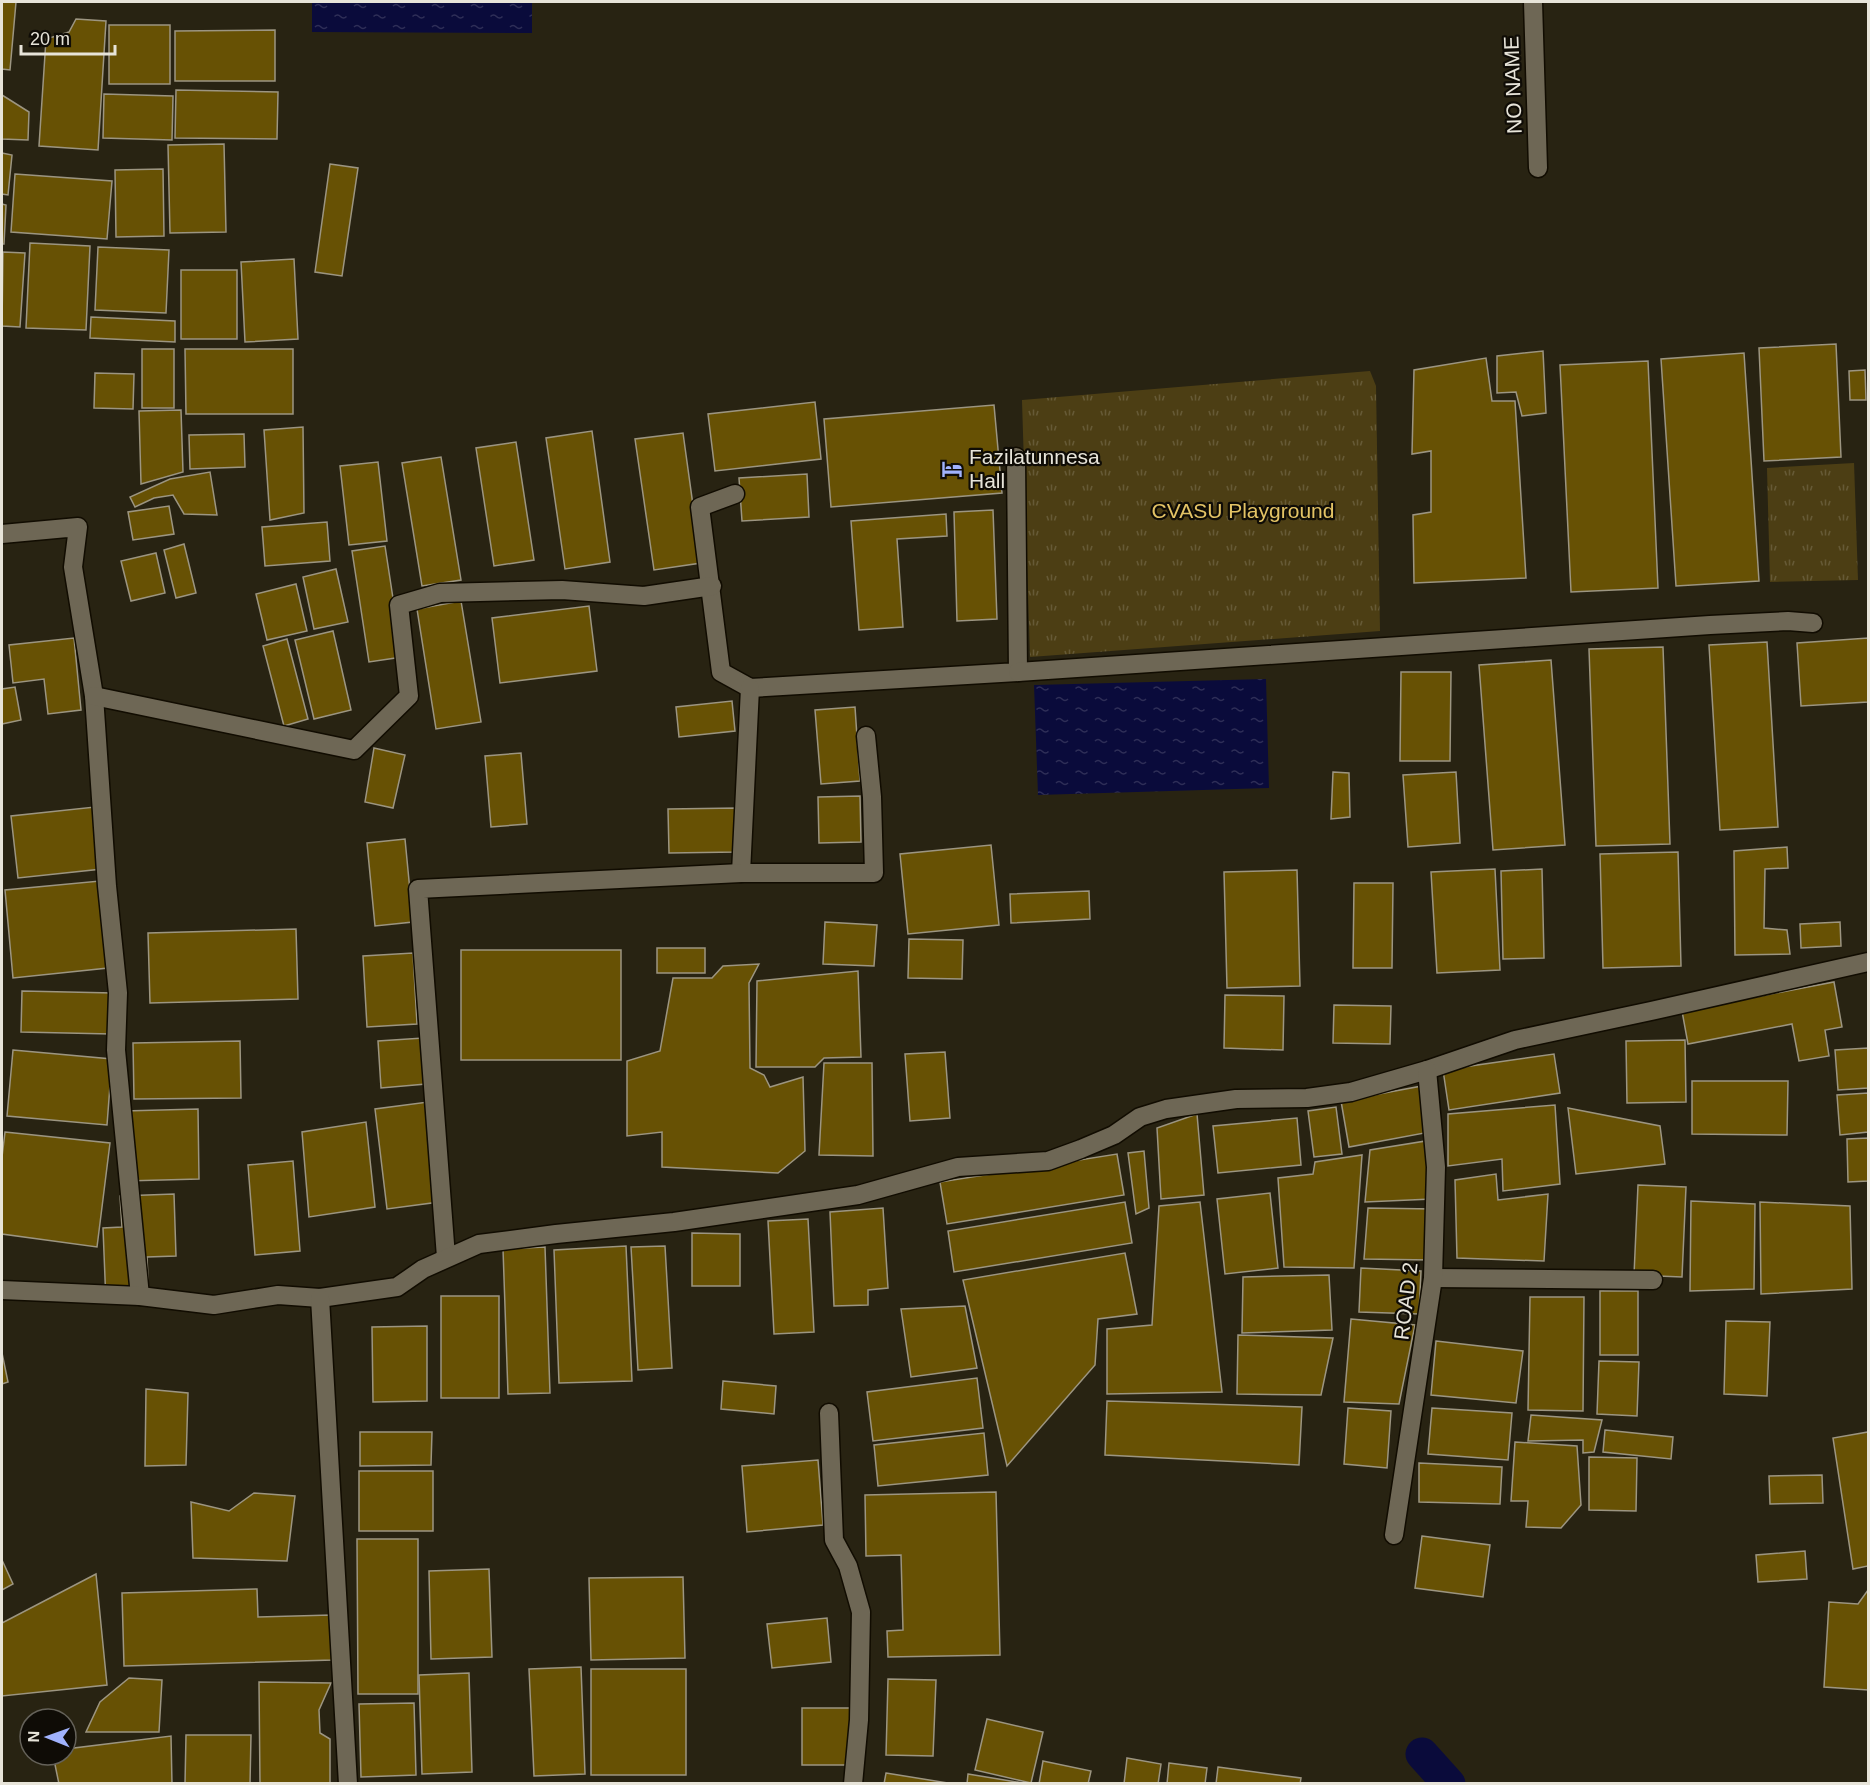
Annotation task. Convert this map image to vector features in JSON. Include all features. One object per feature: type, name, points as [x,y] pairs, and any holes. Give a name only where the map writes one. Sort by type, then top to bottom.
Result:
[{"type":"street","name":"NO NAME","points":[[1533,2],[1538,168]]},
{"type":"street","points":[[1016,457],[1018,672]]},
{"type":"street","points":[[735,494],[700,507],[712,586],[721,672],[750,688],[1710,625],[1788,621],[1813,623]]},
{"type":"street","points":[[2,534],[78,527],[73,567],[94,696],[107,886],[118,993],[116,1050],[140,1296]]},
{"type":"street","points":[[94,696],[354,750],[409,696],[399,605],[440,593],[562,590],[644,596],[712,586]]},
{"type":"street","points":[[741,873],[750,688]]},
{"type":"street","points":[[446,1257],[418,889],[741,873],[874,873],[873,797],[866,736]]},
{"type":"street","points":[[2,1290],[140,1296],[214,1305],[278,1295],[320,1298],[397,1287],[423,1269],[479,1244],[696,1219],[858,1195],[958,1167],[1048,1161],[1114,1136],[1140,1117],[1166,1109],[1236,1099],[1306,1098],[1351,1092],[1515,1040],[1869,962]]},
{"type":"street","name":"ROAD 2","points":[[1394,1535],[1433,1278],[1436,1167],[1426,1070]]},
{"type":"street","points":[[1433,1278],[1653,1280]]},
{"type":"street","points":[[320,1298],[348,1784]]},
{"type":"street","points":[[829,1413],[834,1540],[848,1566],[861,1612],[859,1720],[853,1784]]},
{"type":"green space","name":"CVASU Playground","points":[[1370,371],[1376,386],[1380,631],[1030,657],[1022,400]]},
{"type":"green space","points":[[1854,463],[1858,580],[1770,582],[1767,468]]},
{"type":"water","points":[[312,2],[532,2],[532,33],[312,32]]},
{"type":"water","points":[[1266,679],[1269,788],[1038,795],[1034,685]]},
{"type":"building","points":[[2,2],[16,2],[10,70],[2,69]]},
{"type":"building","points":[[76,19],[106,21],[98,150],[39,146],[46,39],[69,32]]},
{"type":"building","points":[[109,25],[170,25],[170,84],[109,84]]},
{"type":"building","points":[[275,30],[275,81],[175,81],[175,31]]},
{"type":"building","points":[[176,90],[278,92],[277,139],[175,138]]},
{"type":"building","points":[[104,94],[173,96],[172,140],[103,138]]},
{"type":"building","points":[[2,95],[29,112],[28,140],[2,139]]},
{"type":"building","points":[[224,144],[226,232],[170,233],[168,145]]},
{"type":"building","points":[[2,153],[12,155],[8,195],[2,194]]},
{"type":"building","points":[[330,164],[358,168],[342,276],[315,272]]},
{"type":"building","points":[[163,169],[164,236],[116,237],[115,170]]},
{"type":"building","points":[[15,174],[112,181],[107,239],[11,232]]},
{"type":"building","points":[[2,204],[6,205],[4,244],[2,244]]},
{"type":"building","points":[[30,243],[90,246],[86,330],[26,328]]},
{"type":"building","points":[[98,247],[169,250],[166,313],[95,310]]},
{"type":"building","points":[[3,252],[25,253],[20,327],[2,326]]},
{"type":"building","points":[[294,259],[298,339],[245,342],[241,262]]},
{"type":"building","points":[[181,270],[237,270],[237,339],[181,339]]},
{"type":"building","points":[[91,317],[175,321],[175,342],[90,338]]},
{"type":"building","points":[[1836,344],[1841,457],[1764,461],[1759,348]]},
{"type":"building","points":[[142,349],[174,349],[174,408],[142,408]]},
{"type":"building","points":[[185,349],[293,349],[293,414],[186,414]]},
{"type":"building","points":[[1543,351],[1546,413],[1522,416],[1516,392],[1497,393],[1497,356]]},
{"type":"building","points":[[1744,353],[1759,581],[1676,586],[1661,359]]},
{"type":"building","points":[[1486,358],[1492,401],[1515,401],[1526,578],[1414,583],[1413,515],[1431,512],[1431,451],[1412,454],[1414,370]]},
{"type":"building","points":[[1648,361],[1658,588],[1571,592],[1560,365]]},
{"type":"building","points":[[1865,370],[1866,400],[1850,400],[1849,371]]},
{"type":"building","points":[[95,373],[134,374],[133,409],[94,408]]},
{"type":"building","points":[[815,402],[821,459],[715,471],[708,414]]},
{"type":"building","points":[[994,405],[1002,493],[831,507],[824,419]]},
{"type":"building","points":[[181,410],[183,472],[141,484],[139,411]]},
{"type":"building","points":[[303,427],[304,513],[270,520],[264,430]]},
{"type":"building","points":[[592,431],[610,562],[565,569],[546,438]]},
{"type":"building","points":[[683,433],[701,563],[654,570],[635,439]]},
{"type":"building","points":[[244,434],[245,467],[190,469],[189,435]]},
{"type":"building","points":[[516,442],[534,560],[494,566],[476,448]]},
{"type":"building","points":[[441,457],[461,580],[422,586],[402,463]]},
{"type":"building","points":[[378,462],[387,541],[349,545],[340,466]]},
{"type":"building","points":[[210,472],[217,515],[184,514],[173,495],[154,498],[135,507],[130,497],[170,479]]},
{"type":"building","points":[[807,474],[809,517],[742,521],[739,478]]},
{"type":"building","points":[[169,506],[174,534],[133,540],[128,512]]},
{"type":"building","points":[[993,510],[997,619],[957,621],[954,512]]},
{"type":"building","points":[[946,514],[947,536],[897,539],[903,627],[859,630],[851,521]]},
{"type":"building","points":[[327,522],[330,561],[265,566],[262,527]]},
{"type":"building","points":[[184,544],[196,593],[176,598],[164,550]]},
{"type":"building","points":[[385,546],[402,657],[369,662],[352,551]]},
{"type":"building","points":[[156,553],[165,593],[131,601],[121,561]]},
{"type":"building","points":[[336,569],[348,622],[314,629],[303,577]]},
{"type":"building","points":[[296,584],[307,631],[267,640],[256,594]]},
{"type":"building","points":[[461,601],[481,722],[436,729],[417,609]]},
{"type":"building","points":[[589,606],[597,671],[500,683],[492,618]]},
{"type":"building","points":[[333,631],[351,710],[314,719],[295,640]]},
{"type":"building","points":[[74,638],[81,710],[48,714],[44,679],[13,683],[9,645]]},
{"type":"building","points":[[1868,638],[1868,702],[1801,706],[1797,643]]},
{"type":"building","points":[[287,639],[308,719],[284,726],[263,646]]},
{"type":"building","points":[[1767,642],[1778,827],[1720,830],[1709,645]]},
{"type":"building","points":[[1663,647],[1670,844],[1596,846],[1589,649]]},
{"type":"building","points":[[1551,660],[1565,845],[1493,850],[1479,665]]},
{"type":"building","points":[[1401,672],[1451,672],[1450,761],[1400,761]]},
{"type":"building","points":[[15,687],[21,720],[2,724],[2,689]]},
{"type":"building","points":[[732,701],[735,731],[679,737],[676,707]]},
{"type":"building","points":[[855,707],[860,781],[821,784],[815,710]]},
{"type":"building","points":[[374,748],[405,755],[393,808],[365,802]]},
{"type":"building","points":[[521,753],[527,824],[491,827],[485,756]]},
{"type":"building","points":[[1333,772],[1349,773],[1350,817],[1331,819]]},
{"type":"building","points":[[1456,772],[1460,843],[1408,847],[1403,775]]},
{"type":"building","points":[[860,796],[861,842],[819,843],[818,797]]},
{"type":"building","points":[[95,807],[102,869],[18,878],[11,816]]},
{"type":"building","points":[[737,808],[737,852],[669,853],[668,809]]},
{"type":"building","points":[[405,839],[413,922],[375,926],[367,843]]},
{"type":"building","points":[[991,845],[999,925],[908,934],[900,854]]},
{"type":"building","points":[[1787,847],[1788,868],[1765,869],[1764,928],[1787,930],[1790,954],[1735,955],[1734,851]]},
{"type":"building","points":[[1678,852],[1681,966],[1603,968],[1600,854]]},
{"type":"building","points":[[1495,869],[1500,970],[1437,973],[1431,872]]},
{"type":"building","points":[[1542,869],[1544,958],[1503,959],[1501,871]]},
{"type":"building","points":[[1297,870],[1300,986],[1227,988],[1224,872]]},
{"type":"building","points":[[100,881],[108,968],[13,978],[5,890]]},
{"type":"building","points":[[1354,883],[1393,883],[1392,968],[1353,968]]},
{"type":"building","points":[[1089,891],[1090,919],[1011,923],[1010,894]]},
{"type":"building","points":[[825,922],[877,925],[874,966],[823,964]]},
{"type":"building","points":[[1840,922],[1841,946],[1801,948],[1800,924]]},
{"type":"building","points":[[296,929],[298,999],[150,1003],[148,933]]},
{"type":"building","points":[[909,939],[963,940],[962,979],[908,978]]},
{"type":"building","points":[[657,948],[705,948],[705,973],[657,973]]},
{"type":"building","points":[[461,950],[621,950],[621,1060],[461,1060]]},
{"type":"building","points":[[413,953],[417,1024],[367,1027],[363,956]]},
{"type":"building","points":[[759,964],[749,983],[750,1068],[764,1075],[770,1087],[803,1077],[805,1151],[778,1173],[662,1167],[662,1132],[627,1136],[627,1061],[660,1051],[673,978],[712,978],[723,966]]},
{"type":"building","points":[[858,971],[861,1057],[824,1058],[815,1067],[756,1067],[757,981]]},
{"type":"building","points":[[1834,982],[1842,1027],[1825,1030],[1829,1056],[1799,1061],[1792,1024],[1688,1044],[1682,1011]]},
{"type":"building","points":[[22,991],[113,993],[111,1034],[21,1032]]},
{"type":"building","points":[[1225,995],[1284,996],[1283,1050],[1224,1048]]},
{"type":"building","points":[[1334,1005],[1391,1006],[1390,1044],[1333,1043]]},
{"type":"building","points":[[423,1038],[426,1084],[381,1088],[378,1041]]},
{"type":"building","points":[[1685,1040],[1686,1102],[1627,1103],[1626,1041]]},
{"type":"building","points":[[240,1041],[241,1098],[134,1099],[133,1043]]},
{"type":"building","points":[[1868,1048],[1868,1088],[1838,1090],[1835,1050]]},
{"type":"building","points":[[13,1050],[112,1059],[107,1125],[7,1116]]},
{"type":"building","points":[[945,1052],[950,1118],[910,1121],[905,1054]]},
{"type":"building","points":[[1554,1054],[1560,1093],[1449,1110],[1443,1070]]},
{"type":"building","points":[[824,1063],[872,1063],[873,1156],[819,1155]]},
{"type":"building","points":[[1692,1081],[1788,1081],[1787,1135],[1692,1134]]},
{"type":"building","points":[[1422,1086],[1430,1132],[1349,1147],[1341,1101]]},
{"type":"building","points":[[1868,1093],[1868,1132],[1840,1135],[1837,1095]]},
{"type":"building","points":[[428,1102],[439,1202],[387,1209],[375,1109]]},
{"type":"building","points":[[1555,1105],[1560,1184],[1503,1191],[1502,1159],[1448,1166],[1448,1114]]},
{"type":"building","points":[[1336,1107],[1342,1154],[1314,1157],[1308,1111]]},
{"type":"building","points":[[1568,1108],[1660,1126],[1665,1164],[1576,1174]]},
{"type":"building","points":[[198,1109],[199,1179],[125,1181],[124,1111]]},
{"type":"building","points":[[1197,1114],[1204,1195],[1161,1199],[1157,1128]]},
{"type":"building","points":[[1297,1118],[1301,1165],[1218,1173],[1213,1126]]},
{"type":"building","points":[[366,1122],[375,1207],[309,1217],[302,1132]]},
{"type":"building","points":[[5,1132],[110,1143],[97,1247],[2,1234],[2,1157]]},
{"type":"building","points":[[1868,1138],[1868,1181],[1848,1182],[1847,1139]]},
{"type":"building","points":[[1432,1140],[1432,1199],[1365,1202],[1370,1150]]},
{"type":"building","points":[[1144,1151],[1149,1208],[1136,1214],[1128,1153]]},
{"type":"building","points":[[1117,1154],[1124,1195],[947,1224],[940,1182]]},
{"type":"building","points":[[1362,1155],[1354,1268],[1284,1267],[1278,1178],[1313,1174],[1315,1162]]},
{"type":"building","points":[[293,1161],[300,1251],[255,1255],[248,1165]]},
{"type":"building","points":[[1496,1174],[1498,1200],[1548,1194],[1544,1261],[1457,1258],[1455,1180]]},
{"type":"building","points":[[1638,1185],[1686,1187],[1682,1277],[1634,1275]]},
{"type":"building","points":[[1270,1193],[1278,1268],[1225,1274],[1217,1199]]},
{"type":"building","points":[[174,1194],[176,1256],[147,1257],[149,1301],[106,1303],[103,1228],[122,1227],[120,1196]]},
{"type":"building","points":[[1691,1201],[1755,1204],[1754,1289],[1690,1291]]},
{"type":"building","points":[[1125,1202],[1132,1243],[954,1272],[948,1231]]},
{"type":"building","points":[[1200,1202],[1222,1392],[1107,1394],[1107,1329],[1152,1325],[1159,1206]]},
{"type":"building","points":[[1760,1202],[1850,1206],[1852,1289],[1761,1294]]},
{"type":"building","points":[[883,1208],[888,1288],[868,1290],[868,1305],[834,1306],[830,1212]]},
{"type":"building","points":[[1368,1208],[1434,1209],[1431,1260],[1364,1259]]},
{"type":"building","points":[[808,1219],[814,1332],[774,1334],[768,1221]]},
{"type":"building","points":[[692,1233],[740,1234],[740,1286],[692,1286]]},
{"type":"building","points":[[626,1246],[632,1381],[559,1383],[554,1250]]},
{"type":"building","points":[[665,1246],[672,1368],[638,1370],[631,1247]]},
{"type":"building","points":[[545,1247],[550,1393],[508,1394],[503,1249]]},
{"type":"building","points":[[1125,1253],[1137,1314],[1098,1319],[1095,1365],[1007,1466],[963,1280]]},
{"type":"building","points":[[1361,1268],[1421,1271],[1419,1314],[1359,1312]]},
{"type":"building","points":[[1329,1275],[1332,1330],[1242,1333],[1243,1277]]},
{"type":"building","points":[[1600,1291],[1638,1291],[1638,1355],[1600,1355]]},
{"type":"building","points":[[441,1296],[499,1296],[499,1398],[441,1398]]},
{"type":"building","points":[[1530,1297],[1584,1297],[1583,1411],[1528,1410]]},
{"type":"building","points":[[965,1306],[977,1368],[911,1377],[901,1309]]},
{"type":"building","points":[[1351,1319],[1415,1325],[1399,1404],[1344,1402]]},
{"type":"building","points":[[1726,1321],[1770,1322],[1767,1396],[1724,1394]]},
{"type":"building","points":[[427,1326],[427,1401],[373,1402],[372,1327]]},
{"type":"building","points":[[1238,1335],[1333,1338],[1321,1395],[1237,1394]]},
{"type":"building","points":[[1436,1341],[1523,1351],[1516,1403],[1431,1395]]},
{"type":"building","points":[[2,1353],[8,1382],[2,1384]]},
{"type":"building","points":[[1599,1361],[1639,1362],[1637,1416],[1597,1414]]},
{"type":"building","points":[[977,1378],[983,1428],[873,1441],[867,1392]]},
{"type":"building","points":[[723,1381],[776,1386],[774,1414],[721,1409]]},
{"type":"building","points":[[146,1389],[188,1393],[186,1465],[145,1466]]},
{"type":"building","points":[[1107,1401],[1302,1407],[1299,1465],[1105,1455]]},
{"type":"building","points":[[1348,1408],[1391,1411],[1387,1468],[1344,1464]]},
{"type":"building","points":[[1432,1408],[1512,1413],[1508,1460],[1428,1454]]},
{"type":"building","points":[[1531,1415],[1602,1420],[1594,1452],[1583,1453],[1583,1440],[1528,1441]]},
{"type":"building","points":[[1605,1430],[1673,1437],[1671,1459],[1603,1452]]},
{"type":"building","points":[[360,1432],[432,1432],[431,1465],[360,1466]]},
{"type":"building","points":[[1868,1432],[1868,1566],[1853,1569],[1833,1438]]},
{"type":"building","points":[[984,1433],[988,1475],[878,1486],[874,1445]]},
{"type":"building","points":[[1515,1442],[1577,1446],[1581,1505],[1561,1528],[1526,1527],[1528,1501],[1511,1501]]},
{"type":"building","points":[[1589,1457],[1637,1458],[1636,1511],[1589,1510]]},
{"type":"building","points":[[818,1460],[823,1525],[747,1532],[742,1466]]},
{"type":"building","points":[[1419,1463],[1502,1467],[1500,1504],[1419,1502]]},
{"type":"building","points":[[359,1471],[433,1471],[433,1531],[359,1531]]},
{"type":"building","points":[[1822,1475],[1823,1503],[1770,1504],[1769,1476]]},
{"type":"building","points":[[996,1492],[1000,1655],[888,1657],[887,1631],[903,1630],[901,1555],[866,1556],[865,1495]]},
{"type":"building","points":[[254,1493],[295,1496],[287,1561],[193,1558],[191,1502],[229,1511]]},
{"type":"building","points":[[1422,1536],[1490,1545],[1483,1597],[1415,1588]]},
{"type":"building","points":[[357,1539],[418,1539],[418,1694],[358,1694]]},
{"type":"building","points":[[1805,1551],[1807,1579],[1758,1582],[1756,1555]]},
{"type":"building","points":[[2,1560],[13,1584],[2,1590]]},
{"type":"building","points":[[489,1569],[492,1657],[431,1659],[429,1571]]},
{"type":"building","points":[[96,1574],[107,1685],[2,1696],[2,1623]]},
{"type":"building","points":[[683,1577],[685,1658],[591,1660],[589,1578]]},
{"type":"building","points":[[257,1589],[258,1617],[331,1615],[333,1660],[124,1666],[122,1593]]},
{"type":"building","points":[[1868,1590],[1868,1690],[1824,1687],[1829,1602],[1858,1604]]},
{"type":"building","points":[[827,1618],[831,1662],[772,1668],[767,1624]]},
{"type":"building","points":[[581,1667],[585,1774],[534,1776],[529,1669]]},
{"type":"building","points":[[591,1669],[686,1669],[686,1775],[591,1775]]},
{"type":"building","points":[[469,1673],[472,1772],[422,1774],[419,1675]]},
{"type":"building","points":[[129,1678],[162,1680],[159,1732],[86,1732],[100,1702]]},
{"type":"building","points":[[888,1679],[936,1680],[933,1756],[886,1755]]},
{"type":"building","points":[[259,1682],[331,1683],[319,1710],[320,1733],[330,1739],[330,1784],[260,1784]]},
{"type":"building","points":[[414,1703],[416,1775],[361,1777],[359,1704]]},
{"type":"building","points":[[802,1708],[851,1708],[851,1765],[802,1765]]},
{"type":"building","points":[[987,1719],[1043,1732],[1031,1783],[975,1770]]},
{"type":"building","points":[[186,1735],[251,1735],[250,1784],[185,1784]]},
{"type":"building","points":[[171,1736],[172,1784],[59,1784],[55,1767],[78,1767],[78,1748]]},
{"type":"building","points":[[1127,1758],[1161,1764],[1158,1784],[1124,1784]]},
{"type":"building","points":[[1043,1761],[1091,1771],[1088,1784],[1039,1784]]},
{"type":"building","points":[[1169,1763],[1207,1768],[1205,1784],[1167,1784]]},
{"type":"building","points":[[1218,1767],[1301,1778],[1300,1784],[1216,1784]]},
{"type":"building","points":[[886,1773],[954,1784],[884,1784]]},
{"type":"building","points":[[968,1774],[1029,1784],[967,1784]]},
{"type":"waterway","points":[[1422,1754],[1449,1784]]},
{"type":"place","name":"Fazilatunnesa Hall","points":[[952,469]]}]
